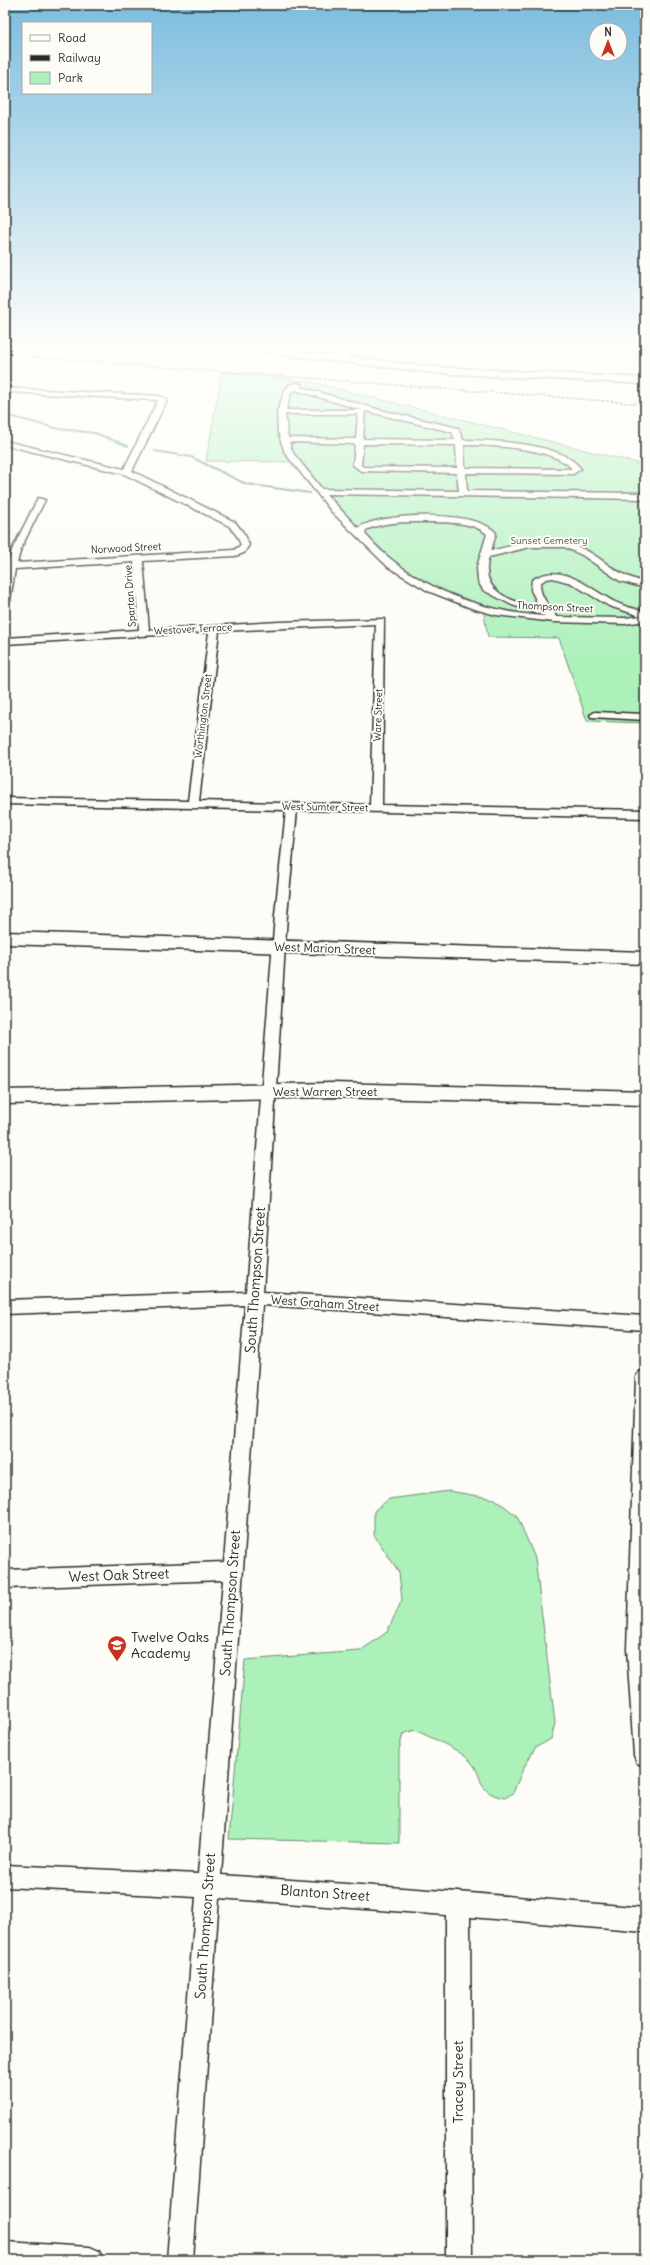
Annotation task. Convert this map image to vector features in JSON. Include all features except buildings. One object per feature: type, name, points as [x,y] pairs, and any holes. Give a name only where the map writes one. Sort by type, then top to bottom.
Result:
[{"type":"main road","name":"West Marion Street","points":[[5,938],[645,958]]},
{"type":"main road","name":"West Warren Street","points":[[5,1098],[270,1091],[428,1092],[645,1098]]},
{"type":"street","points":[[46,453],[127,472],[137,453]]},
{"type":"street","name":"Thompson Street","points":[[290,453],[292,458],[335,510],[380,557],[410,577],[462,602],[517,616],[562,620],[629,620],[645,618]]},
{"type":"street","points":[[358,453],[357,466],[365,470],[570,472],[577,469],[574,464],[564,459],[541,453]]},
{"type":"street","points":[[460,453],[463,493]]},
{"type":"street","name":"Norwood Street","points":[[11,566],[241,551],[244,549],[244,541],[239,531],[232,524],[127,472]]},
{"type":"street","points":[[319,491],[645,496]]},
{"type":"street","points":[[5,601],[11,566],[17,548],[41,500]]},
{"type":"street","points":[[364,539],[361,532],[364,526],[384,521],[418,520],[473,522],[484,525],[491,531],[485,556],[482,561],[481,570],[486,588],[498,595],[533,609],[547,612],[562,620]]},
{"type":"street","points":[[485,556],[531,545],[563,544],[582,552],[614,575],[645,586]]},
{"type":"street","name":"Spartan Drive","points":[[138,558],[144,632]]},
{"type":"street","points":[[547,612],[534,584],[541,577],[554,576],[571,579],[612,604],[645,614]]},
{"type":"street","name":"Westover Terrace","points":[[5,641],[214,628],[381,621]]},
{"type":"street","name":"Ware Street","points":[[376,808],[381,621]]},
{"type":"street","name":"Worthington Street","points":[[193,805],[214,628]]},
{"type":"street","points":[[595,715],[645,718]]},
{"type":"street","name":"West Sumter Street","points":[[5,801],[645,814]]},
{"type":"street","name":"South Thompson Street","points":[[180,2260],[270,1091],[279,946],[292,807]]},
{"type":"street","name":"West Graham Street","points":[[5,1306],[254,1298],[645,1323]]},
{"type":"street","points":[[645,1377],[637,1649],[645,1755]]},
{"type":"street","name":"West Oak Street","points":[[5,1579],[233,1571]]},
{"type":"street","name":"Blanton Street","points":[[5,1876],[208,1886],[458,1903],[645,1920]]},
{"type":"street","name":"Tracey Street","points":[[458,1903],[459,2260]]},
{"type":"street","points":[[5,2255],[90,2260]]},
{"type":"green space","name":"Sunset Cemetery","points":[[207,453],[596,453],[645,465],[645,723],[587,721],[559,638],[488,637],[483,609],[443,594],[380,557],[296,462],[206,461]]},
{"type":"green space","points":[[449,1491],[495,1499],[517,1516],[535,1558],[555,1723],[551,1739],[535,1748],[523,1769],[513,1793],[505,1798],[488,1792],[481,1782],[473,1764],[456,1750],[415,1730],[403,1734],[399,1750],[399,1843],[229,1839],[245,1660],[360,1651],[387,1632],[402,1600],[399,1572],[374,1535],[374,1511],[389,1499]]},
{"type":"waterway","points":[[165,453],[191,457],[246,484],[310,493]]},
{"type":"place","name":"Twelve Oaks Academy","points":[[117,1662]]}]
